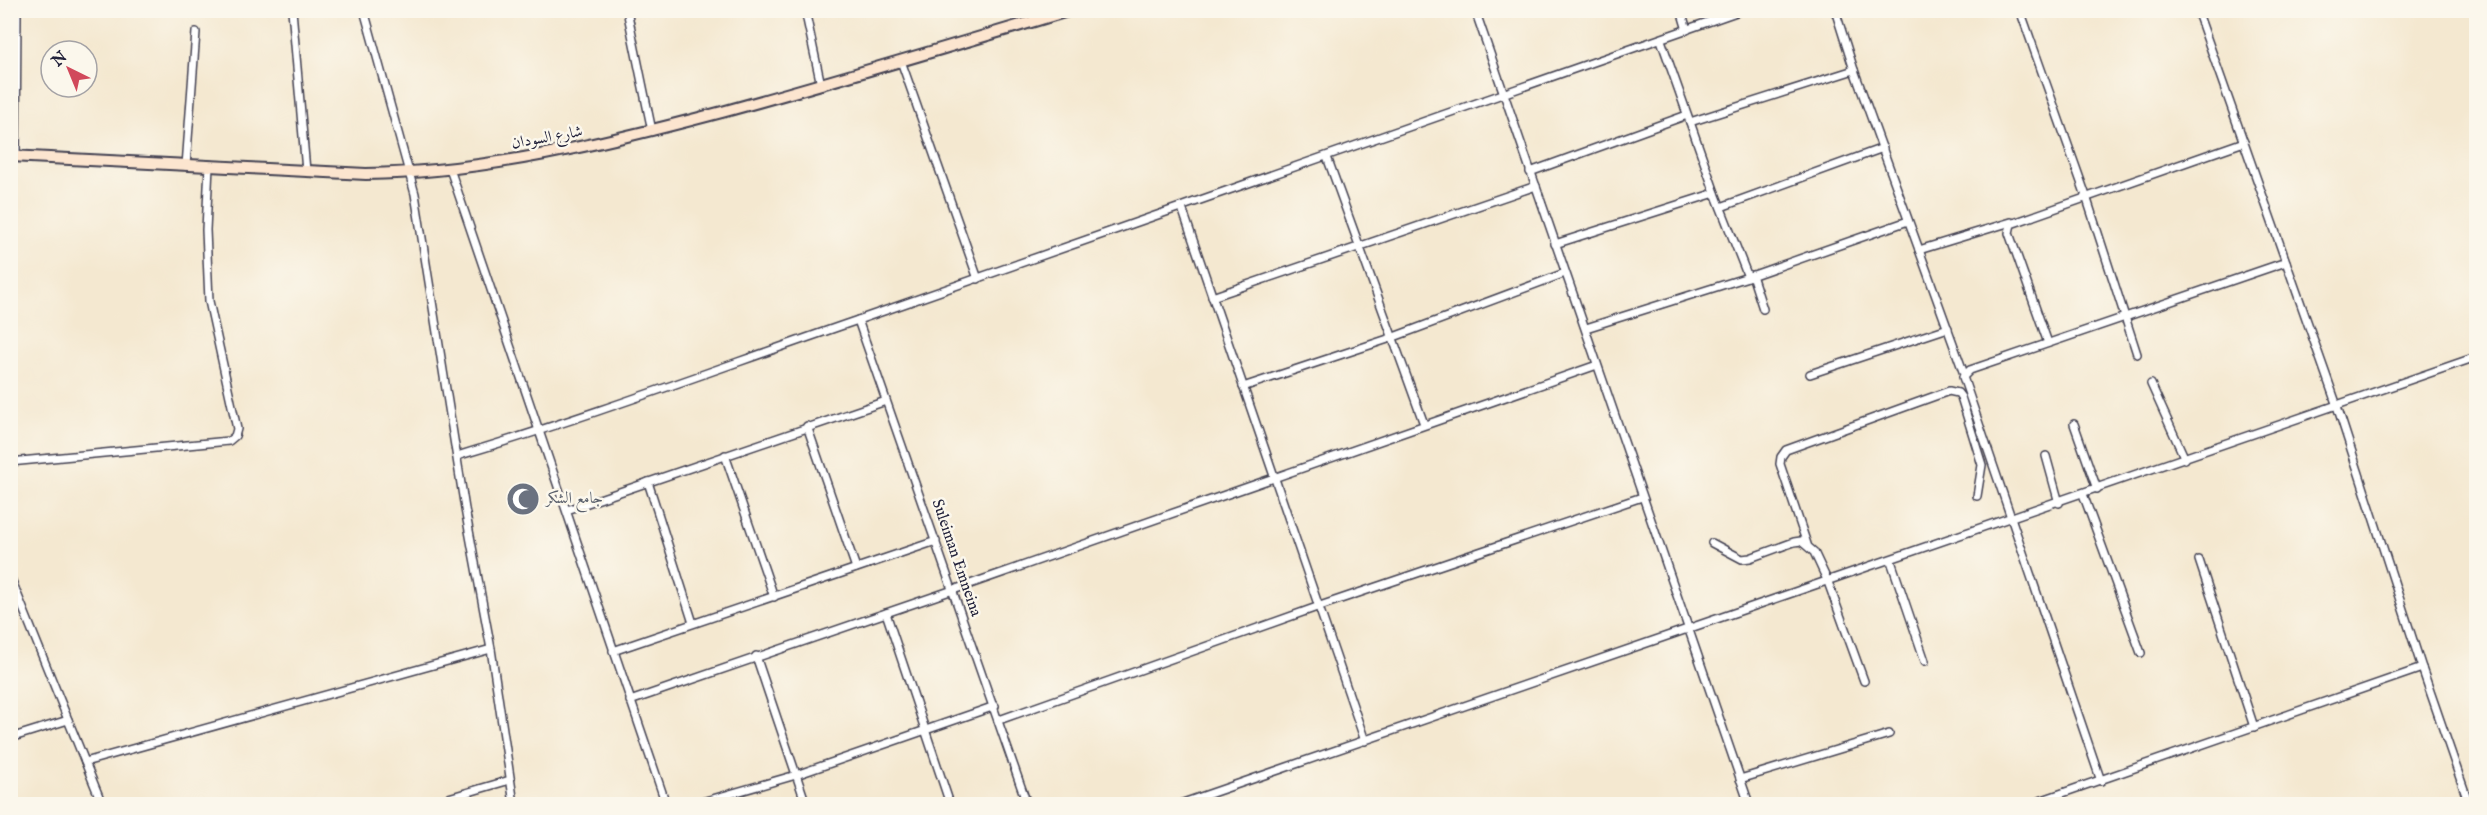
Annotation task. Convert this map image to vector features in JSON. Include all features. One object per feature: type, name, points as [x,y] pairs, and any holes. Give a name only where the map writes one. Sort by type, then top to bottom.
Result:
[{"type":"main road","name":"شارع السودان","points":[[13,156],[366,174],[450,169],[544,156],[652,130],[901,62],[1071,10]]},
{"type":"street","points":[[13,156],[17,10]]},
{"type":"street","points":[[292,10],[306,171]]},
{"type":"street","points":[[364,10],[410,173],[491,649],[514,804]]},
{"type":"street","points":[[627,10],[652,130]]},
{"type":"street","points":[[805,10],[820,85]]},
{"type":"street","points":[[1475,10],[1749,804]]},
{"type":"street","points":[[1681,10],[1687,30]]},
{"type":"street","points":[[457,456],[538,432],[1504,96],[1742,10]]},
{"type":"street","points":[[1835,10],[1854,70],[1964,374],[1964,383],[2101,781]]},
{"type":"street","points":[[2020,10],[2086,196],[2137,354]]},
{"type":"street","points":[[2197,10],[2337,406],[2469,804]]},
{"type":"street","points":[[186,166],[196,32]]},
{"type":"street","points":[[1661,40],[1715,193],[1763,309]]},
{"type":"street","points":[[901,62],[978,279]]},
{"type":"street","points":[[1530,172],[1689,119],[1854,70]]},
{"type":"street","points":[[1919,250],[2013,222],[2244,142]]},
{"type":"street","points":[[1721,207],[1883,148]]},
{"type":"street","points":[[1327,157],[1424,424]]},
{"type":"street","points":[[10,462],[186,447],[229,441],[235,436],[237,429],[209,301],[207,230],[210,166]]},
{"type":"street","points":[[450,169],[666,804]]},
{"type":"street","points":[[1212,297],[1536,186]]},
{"type":"street","points":[[1555,244],[1715,193]]},
{"type":"street","points":[[1182,207],[1317,607],[1365,741]]},
{"type":"street","points":[[1586,328],[1750,276],[1908,221]]},
{"type":"street","points":[[2013,222],[2008,228],[2009,233],[2048,343]]},
{"type":"street","points":[[1964,374],[1970,370],[2286,262]]},
{"type":"street","points":[[1243,387],[1391,338],[1565,273]]},
{"type":"street","name":"Suleiman Emneina","points":[[858,320],[1027,804]]},
{"type":"street","points":[[1810,374],[1948,328]]},
{"type":"street","points":[[1180,804],[1891,561],[2476,357]]},
{"type":"street","points":[[630,700],[952,591],[1597,365]]},
{"type":"street","points":[[2151,384],[2185,459]]},
{"type":"street","points":[[1864,681],[1828,582],[1814,552],[1807,544],[1779,464],[1781,457],[1786,450],[1949,391],[1958,393],[1961,398],[1982,465],[1977,496]]},
{"type":"street","points":[[567,510],[807,426],[886,401]]},
{"type":"street","points":[[2074,424],[2097,489]]},
{"type":"street","points":[[807,426],[856,567]]},
{"type":"street","points":[[725,455],[774,597]]},
{"type":"street","points":[[2046,456],[2059,503]]},
{"type":"street","points":[[648,482],[693,623]]},
{"type":"street","points":[[2083,494],[2141,653]]},
{"type":"street","points":[[999,720],[1317,607],[1642,497]]},
{"type":"street","points":[[613,651],[936,541]]},
{"type":"street","points":[[1712,543],[1742,559],[1794,542],[1807,544]]},
{"type":"street","points":[[2199,560],[2254,727]]},
{"type":"street","points":[[1891,561],[1925,661]]},
{"type":"street","points":[[10,576],[102,804]]},
{"type":"street","points":[[886,613],[950,804]]},
{"type":"street","points":[[85,762],[491,649]]},
{"type":"street","points":[[756,656],[806,804]]},
{"type":"street","points":[[2031,804],[2422,668]]},
{"type":"street","points":[[695,804],[796,775],[925,732],[994,706]]},
{"type":"street","points":[[10,738],[68,720]]},
{"type":"street","points":[[1740,779],[1889,734]]},
{"type":"street","points":[[428,804],[510,780]]},
{"type":"place","name":"جامع الشكر","points":[[523,499]]}]
